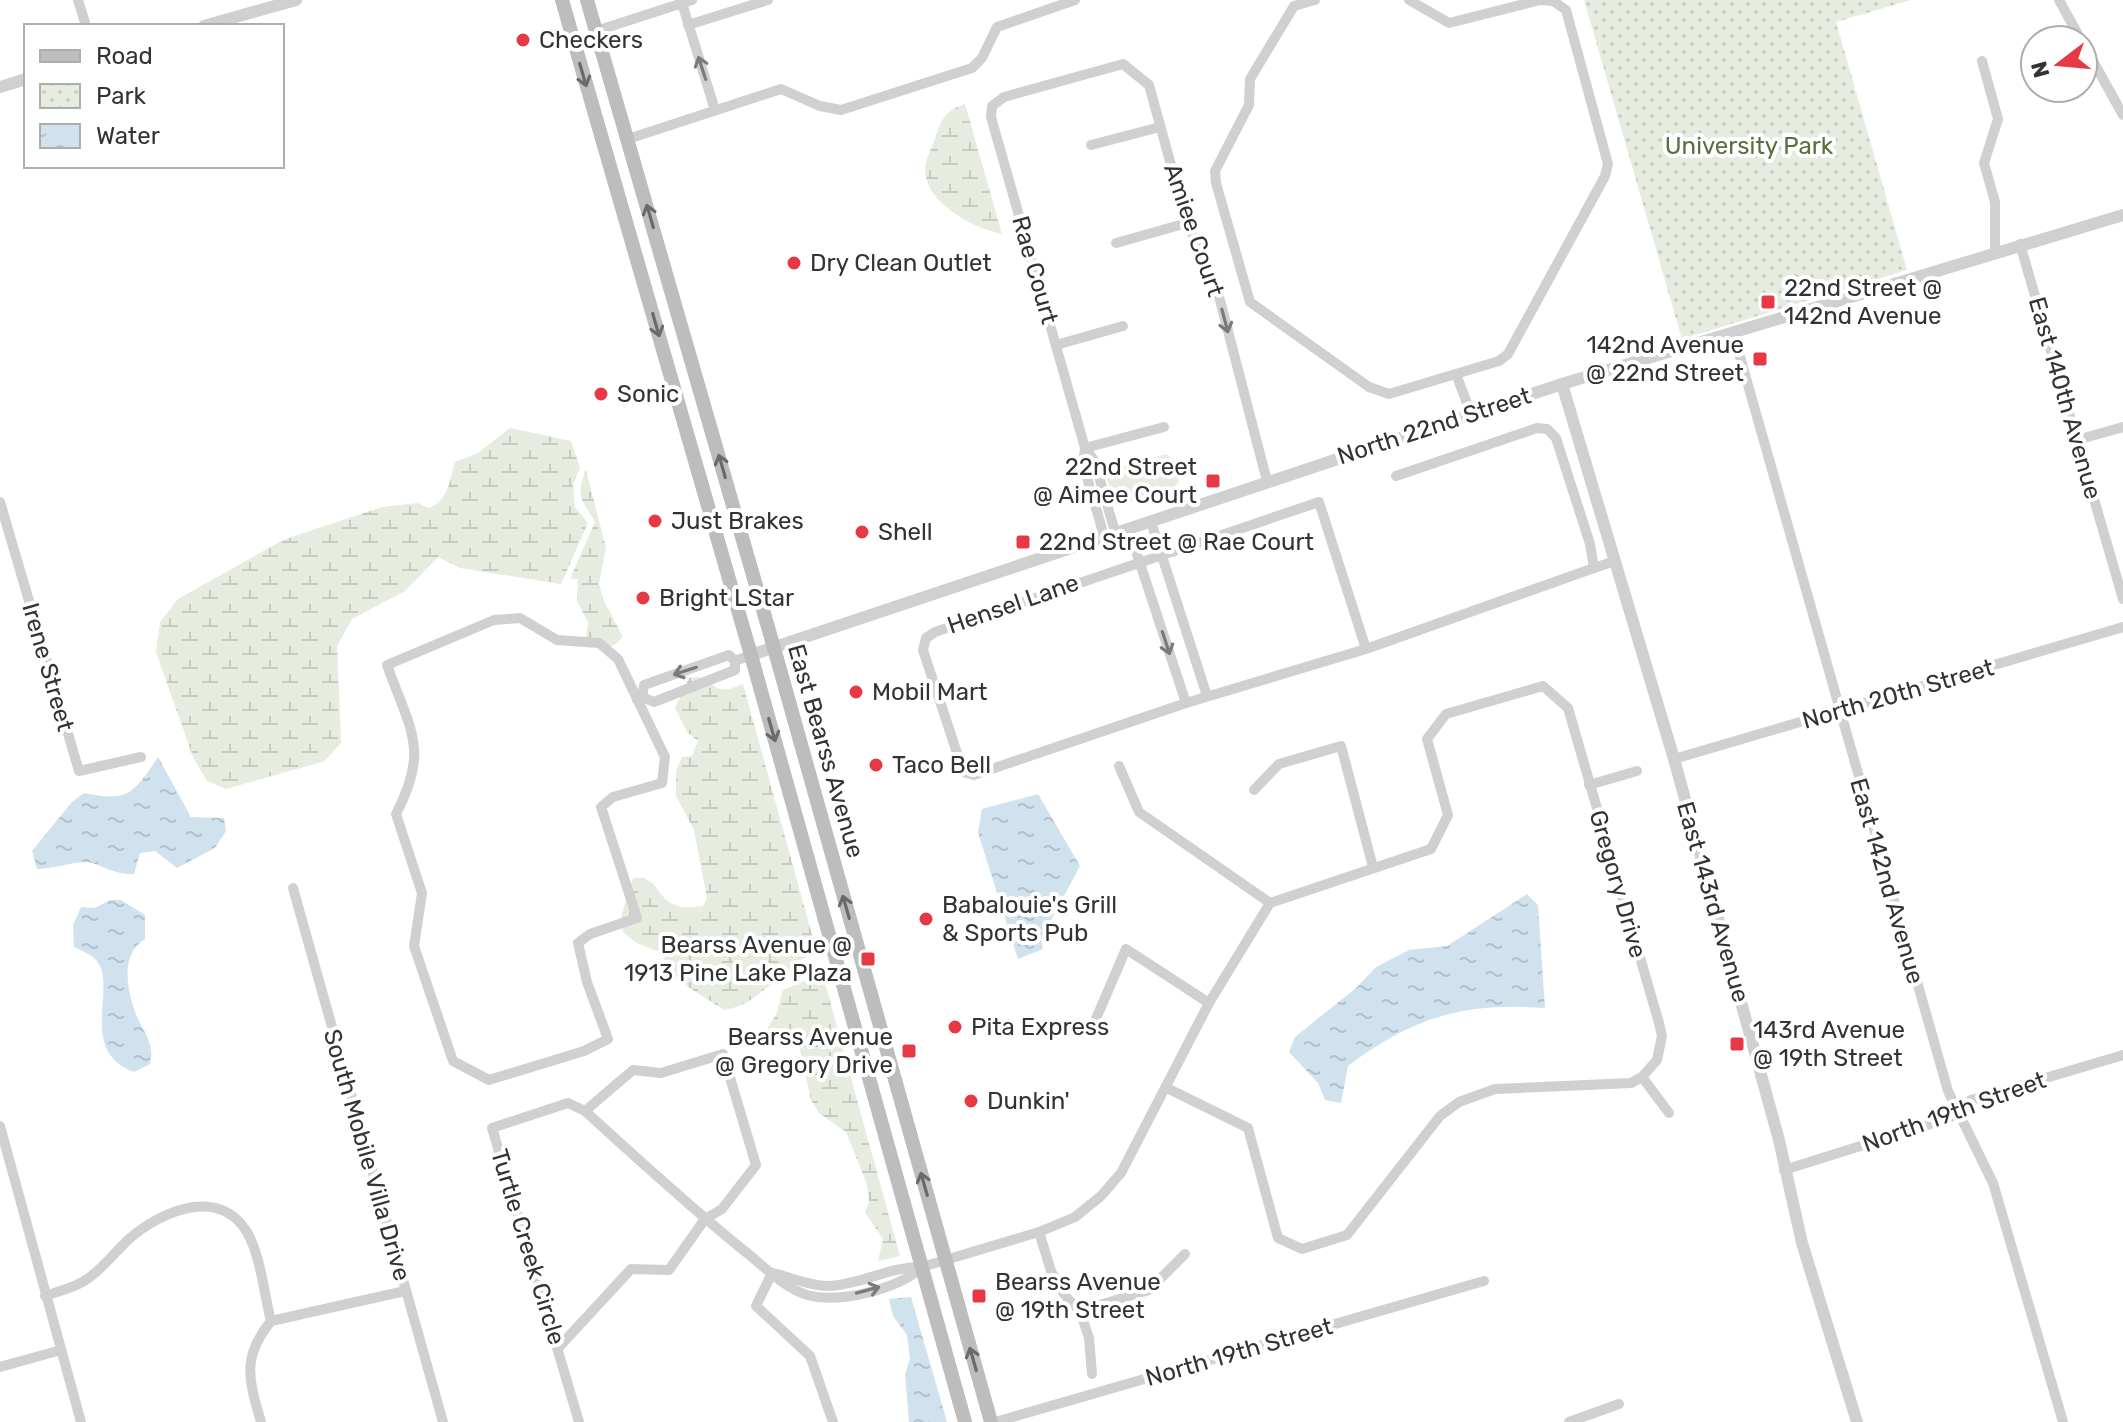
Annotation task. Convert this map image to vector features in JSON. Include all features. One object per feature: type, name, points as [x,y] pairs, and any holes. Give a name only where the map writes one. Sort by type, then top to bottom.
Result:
[{"type":"main road","name":"East Bearss Avenue","points":[[562,0],[751,655],[965,1422]]},
{"type":"main road","name":"East Bearss Avenue","points":[[587,0],[993,1422]]},
{"type":"main road","points":[[854,1023],[877,1018]]},
{"type":"street","points":[[78,0],[85,24]]},
{"type":"street","points":[[211,24],[296,0]]},
{"type":"street","points":[[688,25],[768,0]]},
{"type":"street","points":[[628,139],[781,89],[820,106],[841,110],[972,68],[978,64],[997,27],[1075,0]]},
{"type":"street","points":[[1315,0],[1294,6],[1265,53],[1250,79],[1249,105],[1215,171],[1245,293],[1250,302],[1380,392],[1389,394],[1499,361],[1514,346],[1605,176],[1607,154],[1566,10],[1553,1],[1540,0],[1449,23],[1409,0]]},
{"type":"street","points":[[2059,0],[2072,24]]},
{"type":"street","points":[[596,31],[685,1],[688,25],[715,110]]},
{"type":"street","points":[[1982,61],[1998,119],[1984,163],[1995,202],[1995,252]]},
{"type":"street","name":"Amiee Court","points":[[1004,97],[1123,64],[1149,85],[1187,223],[1215,281],[1267,481]]},
{"type":"street","points":[[2099,72],[2123,115]]},
{"type":"street","points":[[0,86],[24,80]]},
{"type":"street","name":"Rae Court","points":[[1004,97],[992,106],[991,117],[1085,448],[1083,464],[1117,534],[1139,561]]},
{"type":"street","points":[[1091,145],[1160,127]]},
{"type":"street","name":"North 22nd Street","points":[[751,655],[1562,384],[2123,215]]},
{"type":"street","points":[[1116,243],[1187,223]]},
{"type":"street","name":"East 140th Avenue","points":[[2020,244],[2123,599]]},
{"type":"street","points":[[1056,345],[1123,326]]},
{"type":"street","name":"East 142nd Avenue","points":[[1733,332],[1838,712],[1948,1091],[1993,1183],[2063,1422]]},
{"type":"street","points":[[1456,374],[1471,414]]},
{"type":"street","name":"East 143rd Avenue","points":[[1562,384],[1674,759],[1779,1140],[1802,1243],[1857,1422]]},
{"type":"street","points":[[1085,448],[1164,427]]},
{"type":"street","points":[[2077,440],[2123,427]]},
{"type":"street","points":[[1396,476],[1537,428],[1547,429],[1556,438],[1590,544],[1594,568]]},
{"type":"street","name":"Irene Street","points":[[0,502],[79,771],[141,757]]},
{"type":"street","name":"Hensel Lane","points":[[1366,649],[1319,502],[935,632],[926,638],[923,650],[961,765],[966,773],[974,775],[1207,696],[1366,649],[1615,561]]},
{"type":"street","points":[[1151,522],[1207,696]]},
{"type":"street","points":[[1139,561],[1186,703]]},
{"type":"street","points":[[735,661],[729,655],[644,685],[640,699],[665,757],[662,783],[613,797],[601,807],[637,918],[590,934],[578,943],[587,982],[608,1039],[584,1051],[489,1080],[453,1061],[414,946],[422,893],[396,814],[412,784],[417,753],[387,665],[494,620],[520,618],[557,640],[599,643],[618,659],[640,699],[654,702],[735,670],[735,661]]},
{"type":"street","name":"North 20th Street","points":[[1674,759],[2123,627]]},
{"type":"street","points":[[735,661],[751,655]]},
{"type":"street","name":"Gregory Drive","points":[[1270,903],[1431,849],[1448,815],[1427,739],[1446,714],[1543,686],[1568,708],[1662,1036],[1657,1060],[1642,1077]]},
{"type":"street","points":[[1254,790],[1279,764],[1341,746],[1373,867]]},
{"type":"street","points":[[559,1347],[631,1269],[669,1270],[705,1219],[722,1209],[756,1165],[723,1054],[661,1073],[633,1070],[585,1111],[705,1219],[772,1273],[810,1285],[830,1286],[906,1266],[922,1267],[1039,1232],[1075,1217],[1121,1174],[1209,1003],[1270,903],[1139,812],[1119,766]]},
{"type":"street","points":[[1589,785],[1637,771]]},
{"type":"street","name":"South Mobile Villa Drive","points":[[293,888],[443,1422]]},
{"type":"street","points":[[1092,1028],[1126,949],[1209,1003]]},
{"type":"street","name":"North 19th Street","points":[[1784,1170],[1959,1114],[1971,1100],[2123,1055]]},
{"type":"street","points":[[1167,1088],[1248,1128],[1278,1238],[1302,1249],[1347,1235],[1440,1116],[1469,1097],[1495,1089],[1618,1085],[1642,1077],[1669,1113]]},
{"type":"street","name":"Turtle Creek Circle","points":[[579,1422],[492,1128],[568,1103],[585,1111]]},
{"type":"street","points":[[0,1126],[81,1422]]},
{"type":"street","points":[[45,1296],[92,1276],[147,1226],[167,1214],[198,1205],[225,1212],[247,1232],[271,1321]]},
{"type":"street","points":[[1039,1232],[1051,1271],[1065,1296],[1080,1311],[1089,1338],[1092,1374]]},
{"type":"street","points":[[1080,1311],[1149,1290],[1185,1254]]},
{"type":"street","points":[[772,1273],[756,1306],[810,1356],[833,1422]]},
{"type":"street","name":"North 19th Street","points":[[993,1422],[1484,1281]]},
{"type":"street","points":[[261,1422],[251,1387],[250,1362],[259,1336],[271,1321],[405,1291]]},
{"type":"street","points":[[0,1367],[61,1350]]},
{"type":"street","points":[[1574,1421],[1619,1404]]},
{"type":"green space","name":"University Park","points":[[1584,0],[1911,0],[1836,22],[1907,270],[1682,339]]},
{"type":"green space","points":[[965,104],[1002,234],[978,226],[953,212],[933,193],[927,181],[926,162],[942,121],[948,113]]},
{"type":"green space","points":[[510,428],[571,441],[580,468],[573,485],[575,507],[588,523],[561,584],[460,568],[438,557],[405,591],[352,619],[337,646],[341,743],[325,761],[226,789],[207,781],[193,757],[156,652],[160,622],[178,599],[283,540],[382,507],[417,503],[429,508],[435,505],[447,489],[455,462],[478,453]]},
{"type":"green space","points":[[1166,454],[1172,459],[1179,482],[1174,488],[1120,505],[1114,503],[1107,479],[1111,470]]},
{"type":"green space","points":[[586,470],[606,548],[599,583],[603,599],[623,637],[604,649],[595,647],[586,639],[588,622],[577,601],[578,579],[570,579],[595,522],[581,493]]},
{"type":"green space","points":[[699,677],[723,690],[743,684],[817,953],[793,965],[750,1000],[724,1010],[680,980],[662,953],[637,943],[623,932],[621,917],[633,878],[651,882],[674,905],[703,906],[707,898],[694,830],[676,796],[676,771],[682,757],[692,756],[698,741],[687,732],[675,708],[689,678]]},
{"type":"green space","points":[[804,981],[825,983],[900,1256],[878,1261],[883,1239],[865,1212],[869,1202],[867,1184],[846,1132],[819,1113],[811,1100],[798,1041],[780,1037],[767,1029],[776,1015],[783,990]]},
{"type":"water","points":[[158,757],[191,817],[224,818],[226,831],[215,848],[177,868],[155,851],[140,853],[134,874],[89,862],[37,869],[32,851],[72,802],[84,793],[111,796],[128,792],[142,780]]},
{"type":"water","points":[[1038,794],[1080,866],[1041,939],[1043,949],[1018,959],[978,833],[982,809]]},
{"type":"water","points":[[1527,894],[1538,905],[1545,1008],[1464,1011],[1418,1025],[1395,1035],[1348,1066],[1341,1103],[1325,1100],[1318,1083],[1289,1052],[1295,1037],[1356,988],[1376,967],[1409,950],[1447,946]]},
{"type":"water","points":[[110,900],[121,900],[145,915],[145,939],[132,952],[128,978],[133,1006],[149,1041],[151,1056],[150,1064],[134,1072],[117,1062],[107,1049],[103,1034],[102,971],[94,958],[74,947],[73,925],[81,907],[95,908]]},
{"type":"water","points":[[911,1297],[947,1422],[909,1422],[905,1374],[910,1359],[907,1335],[893,1316],[889,1299]]},
{"type":"place","name":"Checkers","points":[[523,40]]},
{"type":"place","name":"Dry Clean Outlet","points":[[794,263]]},
{"type":"place","name":"22nd Street @ 142nd Avenue","points":[[1768,302]]},
{"type":"place","name":"142nd Avenue @ 22nd Street","points":[[1760,359]]},
{"type":"place","name":"Sonic","points":[[601,394]]},
{"type":"place","name":"22nd Street @ Aimee Court","points":[[1213,481]]},
{"type":"place","name":"Just Brakes","points":[[655,521]]},
{"type":"place","name":"Shell","points":[[862,532]]},
{"type":"place","name":"22nd Street @ Rae Court","points":[[1023,542]]},
{"type":"place","name":"Bright LStar","points":[[643,598]]},
{"type":"place","name":"Mobil Mart","points":[[856,692]]},
{"type":"place","name":"Taco Bell","points":[[876,765]]},
{"type":"place","name":"Babalouie's Grill & Sports Pub","points":[[926,919]]},
{"type":"place","name":"Bearss Avenue @ 1913 Pine Lake Plaza","points":[[868,959]]},
{"type":"place","name":"Pita Express","points":[[955,1027]]},
{"type":"place","name":"143rd Avenue @ 19th Street","points":[[1737,1044]]},
{"type":"place","name":"Bearss Avenue @ Gregory Drive","points":[[909,1051]]},
{"type":"place","name":"Dunkin'","points":[[971,1101]]},
{"type":"place","name":"Bearss Avenue @ 19th Street","points":[[979,1296]]}]
